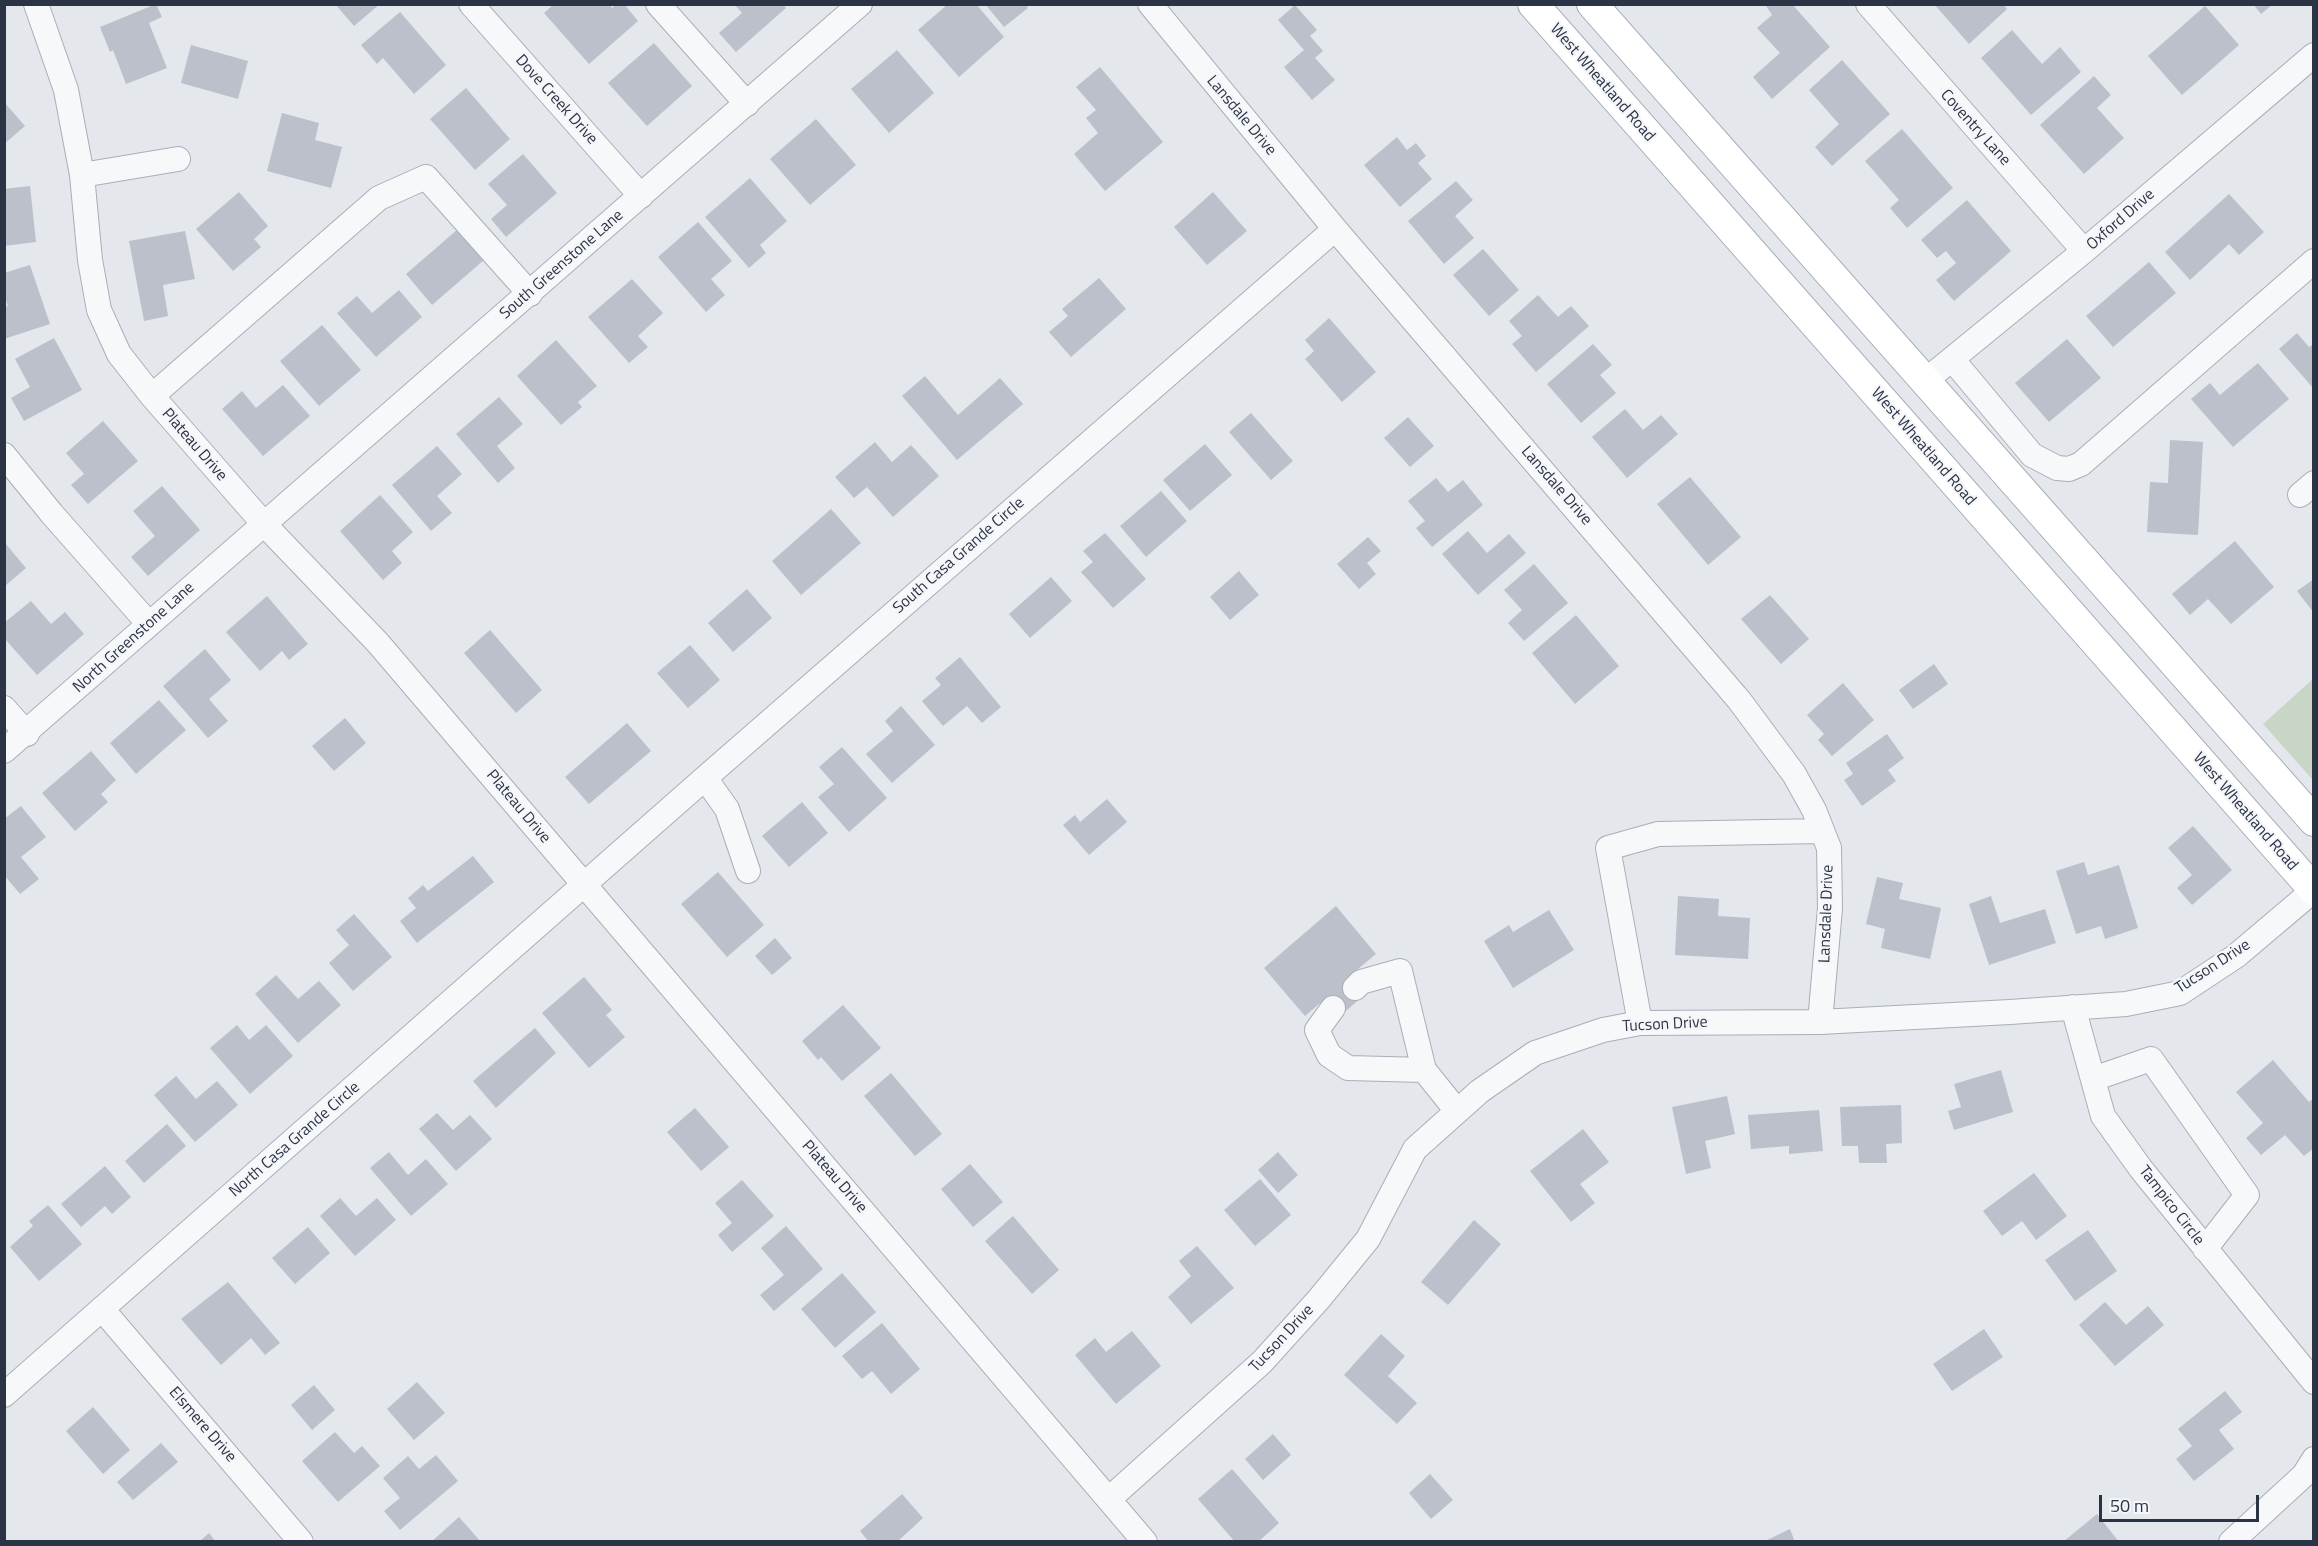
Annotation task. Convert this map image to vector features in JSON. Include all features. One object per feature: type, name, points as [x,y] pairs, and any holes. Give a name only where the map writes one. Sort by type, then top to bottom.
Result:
[{"type":"main road","name":"West Wheatland Road","points":[[1533,4],[2313,890]]},
{"type":"main road","points":[[1592,4],[2313,822]]},
{"type":"street","name":"Plateau Drive","points":[[36,4],[66,90],[82,175],[90,260],[99,310],[119,354],[152,396],[264,524],[378,643],[1145,1542]]},
{"type":"street","name":"Dove Creek Drive","points":[[471,4],[641,196]]},
{"type":"street","points":[[658,4],[747,104]]},
{"type":"street","name":"Lansdale Drive","points":[[1149,4],[1335,229],[1740,700],[1794,774],[1828,848],[1830,908],[1820,1022]]},
{"type":"street","name":"Coventry Lane","points":[[1868,4],[2084,251]]},
{"type":"street","name":"South Greenstone Lane","points":[[264,524],[530,294],[856,6]]},
{"type":"street","name":"Oxford Drive","points":[[1925,381],[2084,251],[2313,55]]},
{"type":"street","points":[[82,175],[178,159]]},
{"type":"street","points":[[152,396],[379,198],[426,177],[530,294]]},
{"type":"street","name":"South Casa Grande Circle","points":[[585,886],[705,778],[1335,229]]},
{"type":"street","points":[[1952,359],[2032,454],[2057,468],[2069,469],[2081,464],[2313,261]]},
{"type":"street","points":[[4,455],[51,514],[148,624]]},
{"type":"street","name":"North Greenstone Lane","points":[[4,752],[264,524]]},
{"type":"street","points":[[4,708],[27,734]]},
{"type":"street","points":[[705,778],[727,809],[747,871]]},
{"type":"street","points":[[1640,1023],[1608,848],[1658,834],[1822,831]]},
{"type":"street","name":"North Casa Grande Circle","points":[[4,1395],[585,886]]},
{"type":"street","name":"Tucson Drive","points":[[1109,1499],[1262,1362],[1319,1299],[1368,1239],[1415,1149],[1480,1091],[1535,1053],[1603,1030],[1640,1023],[1820,1022],[2126,1004],[2180,993],[2236,957],[2313,890]]},
{"type":"street","points":[[1355,988],[1361,982],[1400,971],[1424,1070],[1458,1111]]},
{"type":"street","name":"Tampico Circle","points":[[2073,1007],[2103,1116],[2141,1169],[2313,1382]]},
{"type":"street","points":[[1333,1008],[1317,1030],[1329,1055],[1348,1068],[1424,1070]]},
{"type":"street","points":[[2093,1079],[2151,1059],[2247,1195],[2205,1249]]},
{"type":"street","name":"Elsmere Drive","points":[[102,1309],[301,1542]]},
{"type":"street","points":[[2231,1542],[2304,1475],[2313,1459]]},
{"type":"green space","points":[[2313,679],[2313,780],[2263,724]]},
{"type":"building","points":[[156,4],[162,17],[149,23],[167,68],[126,84],[113,50],[110,52],[100,27]]},
{"type":"building","points":[[335,4],[380,4],[354,26]]},
{"type":"building","points":[[554,4],[609,4],[612,8],[617,4],[624,4],[638,21],[589,64],[544,13]]},
{"type":"building","points":[[734,4],[783,4],[786,8],[736,52],[719,33],[742,13]]},
{"type":"building","points":[[948,4],[976,4],[1004,37],[959,77],[918,30]]},
{"type":"building","points":[[985,4],[1025,4],[1028,8],[1004,27]]},
{"type":"building","points":[[1765,4],[1792,4],[1830,47],[1772,99],[1753,77],[1780,53],[1757,28],[1772,15]]},
{"type":"building","points":[[1934,4],[2003,4],[2007,9],[1969,44]]},
{"type":"building","points":[[2253,4],[2273,4],[2261,14]]},
{"type":"building","points":[[1295,5],[1317,30],[1310,36],[1323,51],[1315,58],[1335,80],[1312,100],[1284,67],[1304,50],[1278,20]]},
{"type":"building","points":[[2205,6],[2239,45],[2182,95],[2148,56]]},
{"type":"building","points":[[400,12],[446,65],[414,94],[383,58],[377,64],[361,45]]},
{"type":"building","points":[[2012,30],[2042,64],[2060,47],[2081,72],[2031,115],[1981,58]]},
{"type":"building","points":[[654,43],[692,86],[647,126],[608,83]]},
{"type":"building","points":[[191,45],[248,61],[238,99],[181,83]]},
{"type":"building","points":[[897,50],[934,93],[889,133],[851,89]]},
{"type":"building","points":[[1842,60],[1890,114],[1832,166],[1815,147],[1839,124],[1809,90]]},
{"type":"building","points":[[1100,67],[1163,142],[1105,191],[1074,154],[1098,133],[1086,118],[1096,110],[1076,87]]},
{"type":"building","points":[[2094,76],[2111,95],[2097,108],[2124,138],[2084,174],[2040,125]]},
{"type":"building","points":[[466,88],[510,139],[475,170],[430,119]]},
{"type":"building","points":[[4,102],[25,126],[4,144]]},
{"type":"building","points":[[282,113],[319,123],[315,140],[342,147],[331,188],[267,171]]},
{"type":"building","points":[[816,119],[856,165],[810,205],[770,159]]},
{"type":"building","points":[[1902,129],[1953,188],[1907,228],[1890,208],[1899,200],[1865,161]]},
{"type":"building","points":[[1397,137],[1407,150],[1416,143],[1426,156],[1418,163],[1432,179],[1400,207],[1364,165]]},
{"type":"building","points":[[523,154],[557,193],[506,237],[491,219],[507,205],[488,184]]},
{"type":"building","points":[[750,178],[787,221],[760,245],[766,253],[749,268],[705,217]]},
{"type":"building","points":[[1456,181],[1473,200],[1455,216],[1474,238],[1444,264],[1408,221]]},
{"type":"building","points":[[30,186],[36,242],[4,246],[4,189]]},
{"type":"building","points":[[239,192],[268,226],[254,239],[261,247],[233,271],[196,229]]},
{"type":"building","points":[[1213,192],[1247,231],[1207,265],[1174,227]]},
{"type":"building","points":[[2229,194],[2264,232],[2239,255],[2229,244],[2190,280],[2165,252]]},
{"type":"building","points":[[1967,200],[2011,251],[1954,301],[1936,280],[1956,263],[1946,251],[1937,258],[1921,240]]},
{"type":"building","points":[[698,222],[732,261],[711,279],[725,295],[706,312],[658,257]]},
{"type":"building","points":[[458,229],[484,260],[432,305],[406,274]]},
{"type":"building","points":[[185,231],[195,279],[163,285],[168,316],[144,321],[129,241]]},
{"type":"building","points":[[1483,249],[1519,290],[1489,316],[1453,275]]},
{"type":"building","points":[[2149,262],[2176,293],[2113,347],[2086,316]]},
{"type":"building","points":[[30,265],[50,324],[4,339],[4,307],[8,306],[4,295],[4,273]]},
{"type":"building","points":[[1099,278],[1126,309],[1071,357],[1049,332],[1068,316],[1062,309]]},
{"type":"building","points":[[632,279],[663,313],[638,336],[648,347],[629,363],[588,317]]},
{"type":"building","points":[[399,290],[422,317],[376,357],[337,313],[357,296],[372,313]]},
{"type":"building","points":[[1538,295],[1558,317],[1571,306],[1589,326],[1536,372],[1512,344],[1522,336],[1509,321]]},
{"type":"building","points":[[1329,318],[1376,372],[1342,402],[1305,359],[1314,351],[1305,340]]},
{"type":"building","points":[[322,325],[361,370],[319,406],[280,361]]},
{"type":"building","points":[[2297,333],[2309,347],[2314,344],[2314,389],[2279,349]]},
{"type":"building","points":[[54,338],[82,390],[24,421],[11,398],[30,387],[15,359]]},
{"type":"building","points":[[2067,339],[2101,378],[2049,422],[2015,383]]},
{"type":"building","points":[[556,340],[597,386],[578,402],[582,407],[561,425],[517,376]]},
{"type":"building","points":[[1593,344],[1612,365],[1600,375],[1616,393],[1581,423],[1547,384]]},
{"type":"building","points":[[2258,363],[2289,399],[2233,447],[2191,399],[2210,383],[2220,395]]},
{"type":"building","points":[[925,376],[958,415],[1000,378],[1023,404],[957,460],[902,396]]},
{"type":"building","points":[[283,385],[310,416],[263,456],[222,409],[242,391],[256,408]]},
{"type":"building","points":[[499,397],[523,424],[497,446],[515,468],[498,483],[456,434]]},
{"type":"building","points":[[1625,409],[1643,430],[1661,415],[1678,434],[1627,478],[1592,437]]},
{"type":"building","points":[[1251,413],[1293,461],[1271,480],[1229,432]]},
{"type":"building","points":[[1408,417],[1434,446],[1410,467],[1384,438]]},
{"type":"building","points":[[103,421],[138,461],[88,504],[71,485],[84,474],[66,453]]},
{"type":"building","points":[[2170,440],[2203,442],[2198,535],[2147,532],[2150,482],[2168,483]]},
{"type":"building","points":[[875,442],[892,462],[911,445],[939,476],[893,517],[867,487],[854,498],[835,477]]},
{"type":"building","points":[[1205,444],[1232,475],[1190,511],[1163,480]]},
{"type":"building","points":[[437,446],[462,474],[437,496],[452,513],[431,531],[392,485]]},
{"type":"building","points":[[1690,477],[1741,537],[1708,565],[1657,504]]},
{"type":"building","points":[[1436,478],[1448,492],[1463,480],[1483,505],[1432,547],[1416,528],[1425,521],[1408,501]]},
{"type":"building","points":[[162,486],[200,530],[148,576],[131,557],[155,536],[133,511]]},
{"type":"building","points":[[1161,491],[1187,521],[1146,557],[1120,526]]},
{"type":"building","points":[[380,495],[413,532],[392,551],[402,563],[383,580],[340,531]]},
{"type":"building","points":[[831,509],[861,543],[801,595],[772,561]]},
{"type":"building","points":[[1468,531],[1487,553],[1509,534],[1526,553],[1478,595],[1442,554]]},
{"type":"building","points":[[1105,533],[1146,579],[1113,608],[1081,572],[1093,562],[1083,551]]},
{"type":"building","points":[[1368,537],[1381,551],[1367,563],[1376,574],[1359,589],[1337,564]]},
{"type":"building","points":[[2235,541],[2274,587],[2231,624],[2208,599],[2190,615],[2172,594]]},
{"type":"building","points":[[5,543],[26,568],[5,586]]},
{"type":"building","points":[[1534,564],[1568,603],[1524,641],[1508,623],[1522,610],[1504,590]]},
{"type":"building","points":[[1239,571],[1259,595],[1230,620],[1210,597]]},
{"type":"building","points":[[1051,577],[1072,601],[1030,638],[1009,614]]},
{"type":"building","points":[[2314,579],[2314,613],[2297,591]]},
{"type":"building","points":[[747,589],[772,618],[733,652],[708,623]]},
{"type":"building","points":[[1770,595],[1809,639],[1781,664],[1741,619]]},
{"type":"building","points":[[267,596],[308,644],[289,660],[282,651],[260,671],[226,632]]},
{"type":"building","points":[[31,601],[51,624],[65,612],[84,634],[37,675],[4,638],[4,623]]},
{"type":"building","points":[[1576,615],[1619,666],[1575,704],[1532,653]]},
{"type":"building","points":[[490,630],[542,690],[516,713],[464,653]]},
{"type":"building","points":[[690,645],[720,680],[688,708],[657,673]]},
{"type":"building","points":[[205,649],[231,680],[209,699],[228,721],[208,738],[163,686]]},
{"type":"building","points":[[960,657],[1001,707],[982,723],[967,706],[943,726],[922,701],[941,685],[935,678]]},
{"type":"building","points":[[1934,664],[1948,684],[1913,709],[1899,690]]},
{"type":"building","points":[[1843,683],[1874,720],[1832,756],[1818,740],[1824,734],[1807,715]]},
{"type":"building","points":[[159,700],[186,730],[136,774],[110,743]]},
{"type":"building","points":[[901,706],[935,745],[892,783],[866,754],[893,731],[885,721]]},
{"type":"building","points":[[345,718],[366,743],[334,771],[312,746]]},
{"type":"building","points":[[627,723],[651,751],[589,804],[565,777]]},
{"type":"building","points":[[1887,734],[1904,758],[1888,770],[1896,781],[1862,806],[1844,780],[1853,774],[1846,763]]},
{"type":"building","points":[[842,747],[887,798],[849,832],[818,797],[834,784],[819,767]]},
{"type":"building","points":[[91,751],[116,780],[101,794],[108,802],[75,831],[42,793]]},
{"type":"building","points":[[1107,799],[1127,822],[1089,855],[1063,825],[1075,815],[1080,822]]},
{"type":"building","points":[[802,802],[828,833],[789,867],[762,836]]},
{"type":"building","points":[[21,806],[46,837],[21,857],[39,879],[20,894],[4,875],[4,819]]},
{"type":"building","points":[[2193,826],[2232,870],[2192,905],[2177,888],[2192,875],[2168,848]]},
{"type":"building","points":[[473,856],[494,882],[417,943],[400,921],[416,908],[408,898],[423,885],[428,891]]},
{"type":"building","points":[[2084,862],[2088,875],[2119,865],[2138,928],[2105,939],[2101,926],[2076,934],[2056,871]]},
{"type":"building","points":[[718,872],[764,925],[727,957],[681,904]]},
{"type":"building","points":[[1877,877],[1903,883],[1899,899],[1941,908],[1930,959],[1881,948],[1885,929],[1866,924]]},
{"type":"building","points":[[1678,896],[1719,899],[1718,916],[1750,918],[1748,959],[1675,955]]},
{"type":"building","points":[[1991,896],[2000,923],[2045,909],[2056,943],[1989,965],[1969,904]]},
{"type":"building","points":[[1336,906],[1376,954],[1346,979],[1362,997],[1340,1016],[1325,999],[1305,1016],[1264,968]]},
{"type":"building","points":[[1549,910],[1574,950],[1513,988],[1484,941],[1509,925],[1513,932]]},
{"type":"building","points":[[354,914],[392,957],[353,991],[329,963],[349,945],[336,930]]},
{"type":"building","points":[[775,938],[792,958],[772,975],[755,956]]},
{"type":"building","points":[[276,975],[298,999],[319,981],[341,1005],[298,1043],[255,994]]},
{"type":"building","points":[[584,977],[612,1010],[606,1015],[625,1037],[589,1068],[542,1013]]},
{"type":"building","points":[[843,1005],[881,1048],[842,1081],[821,1057],[818,1060],[802,1041]]},
{"type":"building","points":[[237,1025],[249,1040],[266,1025],[293,1056],[250,1094],[210,1048]]},
{"type":"building","points":[[535,1028],[556,1053],[496,1108],[473,1081]]},
{"type":"building","points":[[2273,1060],[2309,1102],[2314,1098],[2314,1148],[2304,1156],[2285,1135],[2261,1155],[2246,1138],[2263,1123],[2236,1092]]},
{"type":"building","points":[[2001,1070],[2013,1112],[1954,1130],[1948,1111],[1961,1107],[1954,1084]]},
{"type":"building","points":[[891,1073],[942,1134],[915,1156],[864,1096]]},
{"type":"building","points":[[176,1076],[196,1099],[217,1081],[238,1105],[195,1142],[154,1095]]},
{"type":"building","points":[[1727,1096],[1735,1134],[1705,1141],[1711,1168],[1686,1174],[1672,1107]]},
{"type":"building","points":[[1901,1105],[1902,1143],[1886,1144],[1887,1163],[1859,1163],[1858,1146],[1842,1146],[1840,1107]]},
{"type":"building","points":[[695,1108],[729,1147],[701,1171],[667,1132]]},
{"type":"building","points":[[1819,1110],[1823,1151],[1789,1154],[1789,1146],[1751,1149],[1748,1115]]},
{"type":"building","points":[[437,1113],[453,1130],[470,1115],[492,1139],[456,1171],[419,1129]]},
{"type":"building","points":[[167,1124],[186,1146],[144,1183],[125,1161]]},
{"type":"building","points":[[1583,1129],[1609,1162],[1580,1184],[1595,1203],[1571,1222],[1530,1171]]},
{"type":"building","points":[[389,1152],[408,1175],[426,1159],[448,1184],[411,1216],[370,1168]]},
{"type":"building","points":[[1278,1152],[1298,1175],[1278,1193],[1258,1170]]},
{"type":"building","points":[[970,1164],[1003,1202],[973,1227],[941,1189]]},
{"type":"building","points":[[105,1166],[131,1197],[112,1214],[105,1206],[81,1227],[61,1204]]},
{"type":"building","points":[[2034,1173],[2067,1216],[2036,1240],[2022,1221],[2002,1236],[1983,1211]]},
{"type":"building","points":[[1260,1179],[1291,1215],[1255,1246],[1224,1210]]},
{"type":"building","points":[[742,1180],[774,1216],[732,1252],[718,1235],[732,1223],[715,1203]]},
{"type":"building","points":[[340,1198],[356,1216],[377,1198],[396,1220],[355,1256],[320,1216]]},
{"type":"building","points":[[48,1205],[82,1244],[39,1281],[10,1247],[33,1226],[29,1221]]},
{"type":"building","points":[[1013,1216],[1059,1270],[1032,1294],[985,1241]]},
{"type":"building","points":[[1474,1220],[1501,1244],[1448,1305],[1421,1282]]},
{"type":"building","points":[[786,1226],[823,1269],[774,1311],[760,1295],[784,1275],[761,1248]]},
{"type":"building","points":[[308,1227],[330,1253],[295,1284],[272,1258]]},
{"type":"building","points":[[2088,1230],[2117,1271],[2075,1301],[2045,1260]]},
{"type":"building","points":[[1197,1246],[1234,1288],[1191,1324],[1168,1297],[1191,1276],[1179,1261]]},
{"type":"building","points":[[842,1273],[876,1312],[835,1348],[801,1309]]},
{"type":"building","points":[[228,1282],[280,1343],[265,1355],[251,1338],[221,1365],[181,1319]]},
{"type":"building","points":[[2105,1302],[2126,1325],[2148,1306],[2164,1325],[2115,1366],[2079,1325]]},
{"type":"building","points":[[882,1323],[920,1369],[891,1394],[872,1371],[862,1379],[842,1356]]},
{"type":"building","points":[[1984,1329],[2003,1357],[1952,1391],[1933,1364]]},
{"type":"building","points":[[1132,1331],[1161,1366],[1116,1404],[1075,1355],[1095,1338],[1106,1352]]},
{"type":"building","points":[[1381,1334],[1405,1356],[1388,1376],[1417,1403],[1397,1424],[1344,1375]]},
{"type":"building","points":[[417,1382],[445,1413],[414,1440],[387,1409]]},
{"type":"building","points":[[314,1385],[335,1410],[312,1430],[291,1405]]},
{"type":"building","points":[[2225,1391],[2242,1412],[2219,1430],[2234,1449],[2194,1481],[2176,1459],[2192,1446],[2178,1429]]},
{"type":"building","points":[[93,1407],[130,1450],[103,1474],[66,1431]]},
{"type":"building","points":[[335,1432],[354,1453],[362,1446],[380,1466],[338,1502],[302,1461]]},
{"type":"building","points":[[1273,1434],[1291,1455],[1263,1480],[1245,1459]]},
{"type":"building","points":[[161,1443],[178,1462],[133,1500],[117,1482]]},
{"type":"building","points":[[436,1455],[458,1481],[400,1530],[384,1511],[400,1498],[383,1478],[408,1456],[419,1469]]},
{"type":"building","points":[[1232,1469],[1279,1523],[1258,1542],[1235,1542],[1198,1499]]},
{"type":"building","points":[[1430,1474],[1453,1500],[1431,1519],[1409,1493]]},
{"type":"building","points":[[902,1494],[923,1518],[897,1542],[869,1542],[860,1531]]},
{"type":"building","points":[[2097,1514],[2119,1542],[2063,1542]]},
{"type":"building","points":[[459,1517],[481,1542],[431,1542]]},
{"type":"building","points":[[1790,1529],[1795,1542],[1763,1542]]},
{"type":"building","points":[[209,1533],[216,1542],[199,1542]]}]
